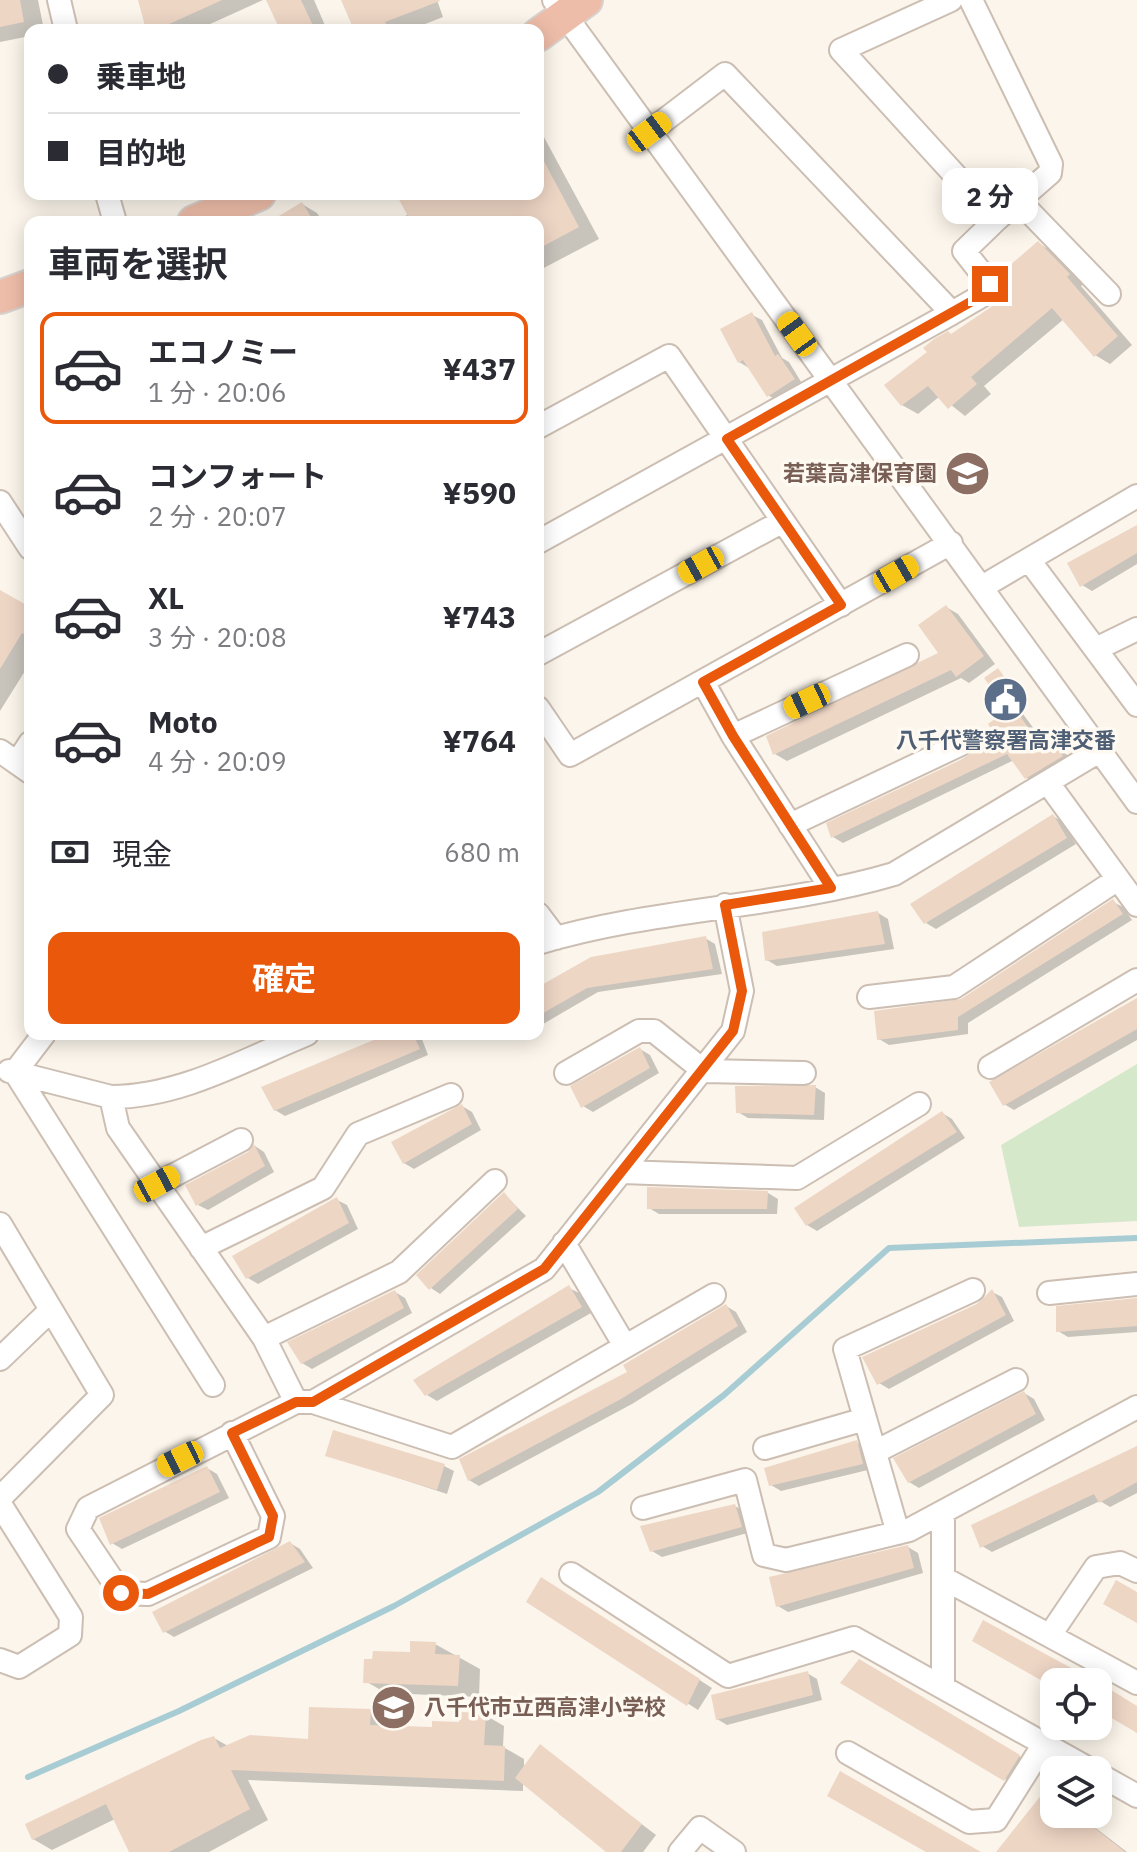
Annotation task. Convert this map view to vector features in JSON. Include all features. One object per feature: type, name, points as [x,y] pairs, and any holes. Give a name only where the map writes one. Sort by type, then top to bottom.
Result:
[{"type":"highway","points":[[544,29],[568,5]]},
{"type":"highway","points":[[208,216],[245,200]]},
{"type":"highway","points":[[0,297],[24,288]]},
{"type":"street","points":[[59,0],[65,24]]},
{"type":"street","points":[[951,0],[841,50],[996,220]]},
{"type":"street","points":[[544,539],[983,295],[990,284],[964,251],[1050,173],[1051,164],[971,0]]},
{"type":"street","points":[[568,5],[649,132],[1137,802]]},
{"type":"street","points":[[649,132],[725,74],[952,313]]},
{"type":"street","points":[[1019,201],[1109,294]]},
{"type":"street","points":[[544,424],[669,356],[841,605]]},
{"type":"street","points":[[982,587],[1137,496]]},
{"type":"street","points":[[0,502],[24,539]]},
{"type":"street","points":[[544,651],[783,521]]},
{"type":"street","points":[[544,717],[570,755],[951,543]]},
{"type":"street","points":[[1029,560],[1137,705]]},
{"type":"street","points":[[1096,649],[1137,629]]},
{"type":"street","points":[[733,736],[907,655]]},
{"type":"street","points":[[703,682],[733,736],[831,888]]},
{"type":"street","points":[[790,825],[961,744]]},
{"type":"street","points":[[547,941],[894,874],[1101,750]]},
{"type":"street","points":[[1048,783],[1137,905]]},
{"type":"street","points":[[869,997],[954,987],[1118,879]]},
{"type":"street","points":[[232,1433],[273,1516],[269,1537],[148,1594],[121,1593],[78,1529],[88,1508],[232,1433],[304,1402],[544,1269],[733,1031],[742,991],[725,905]]},
{"type":"street","points":[[990,1067],[1137,980]]},
{"type":"street","points":[[566,1073],[639,1031],[654,1031],[704,1071],[804,1073]]},
{"type":"street","points":[[8,1071],[38,1040]]},
{"type":"street","points":[[8,1071],[111,1097],[168,1092],[293,1040]]},
{"type":"street","points":[[8,1071],[213,1385]]},
{"type":"street","points":[[201,1248],[323,1188],[358,1134],[451,1095]]},
{"type":"street","points":[[111,1097],[118,1128],[264,1338],[304,1402],[452,1447],[714,1295]]},
{"type":"street","points":[[622,1172],[797,1178],[919,1104]]},
{"type":"street","points":[[157,1184],[241,1140]]},
{"type":"street","points":[[264,1338],[399,1272],[495,1181]]},
{"type":"street","points":[[0,1498],[102,1395],[2,1233]]},
{"type":"street","points":[[564,1243],[625,1346]]},
{"type":"street","points":[[1049,1293],[1137,1284]]},
{"type":"street","points":[[898,1533],[845,1349],[973,1290]]},
{"type":"street","points":[[0,1359],[51,1310]]},
{"type":"street","points":[[875,1452],[1016,1380]]},
{"type":"street","points":[[643,1508],[745,1480],[764,1555],[786,1560],[898,1533],[943,1513],[1137,1407]]},
{"type":"street","points":[[765,1448],[865,1419]]},
{"type":"street","points":[[0,1504],[71,1617],[70,1635],[19,1667],[0,1660]]},
{"type":"street","points":[[943,1513],[943,1687]]},
{"type":"street","points":[[1050,1635],[1096,1567],[1120,1563],[1137,1571]]},
{"type":"street","points":[[571,1574],[728,1676],[854,1638],[1066,1756]]},
{"type":"street","points":[[943,1578],[1137,1683]]},
{"type":"street","points":[[848,1753],[969,1822],[996,1820],[1044,1744]]},
{"type":"street","points":[[1112,1782],[1137,1796]]},
{"type":"street","points":[[680,1852],[700,1828],[734,1852]]},
{"type":"green space","points":[[1137,1064],[1137,1221],[1019,1227],[1001,1145]]},
{"type":"building","points":[[0,0],[20,0],[24,22],[0,27]]},
{"type":"building","points":[[138,0],[222,0],[169,24],[144,24]]},
{"type":"building","points":[[266,0],[301,0],[312,24],[277,24]]},
{"type":"building","points":[[341,0],[440,1],[386,24],[351,24]]},
{"type":"building","points":[[544,161],[579,227],[544,246],[544,216],[408,216],[399,200],[544,200]]},
{"type":"building","points":[[302,202],[310,216],[279,216]]},
{"type":"building","points":[[1038,241],[1070,274],[1067,277],[1118,336],[1094,357],[1052,308],[971,377],[977,384],[948,409],[928,386],[901,406],[884,385],[927,352],[923,348],[934,339],[948,331],[951,334],[991,307],[1006,287],[1000,274]]},
{"type":"building","points":[[752,312],[775,356],[778,354],[795,379],[767,397],[743,360],[738,363],[720,329]]},
{"type":"building","points":[[1137,525],[1137,553],[1080,587],[1067,563]]},
{"type":"building","points":[[0,590],[24,604],[24,634],[0,669]]},
{"type":"building","points":[[946,605],[984,656],[956,677],[951,670],[773,755],[766,736],[938,653],[918,625]]},
{"type":"building","points":[[998,668],[1010,685],[996,695],[984,678]]},
{"type":"building","points":[[1013,706],[1032,733],[1042,727],[1063,756],[1025,779],[1007,754],[831,838],[826,823],[967,757],[975,746],[996,736],[988,724]]},
{"type":"building","points":[[1053,814],[1067,838],[924,924],[910,904]]},
{"type":"building","points":[[1113,899],[1123,914],[958,1017],[958,1030],[877,1040],[874,1011],[961,999]]},
{"type":"building","points":[[878,911],[885,944],[765,961],[762,932]]},
{"type":"building","points":[[706,936],[713,969],[587,988],[544,1013],[544,984],[591,957]]},
{"type":"building","points":[[1137,998],[1137,1029],[1003,1106],[989,1082]]},
{"type":"building","points":[[374,1040],[416,1040],[420,1049],[274,1111],[261,1087]]},
{"type":"building","points":[[640,1047],[650,1068],[581,1108],[570,1086]]},
{"type":"building","points":[[816,1085],[814,1115],[736,1113],[735,1086]]},
{"type":"building","points":[[462,1104],[472,1124],[403,1164],[391,1142]]},
{"type":"building","points":[[942,1111],[957,1132],[806,1226],[794,1208]]},
{"type":"building","points":[[254,1144],[265,1166],[196,1206],[185,1185],[248,1152]]},
{"type":"building","points":[[647,1187],[768,1191],[767,1209],[647,1209]]},
{"type":"building","points":[[504,1192],[518,1209],[429,1290],[416,1275]]},
{"type":"building","points":[[337,1197],[349,1223],[246,1279],[232,1256]]},
{"type":"building","points":[[569,1285],[582,1307],[425,1396],[413,1380]]},
{"type":"building","points":[[992,1289],[1006,1315],[877,1385],[862,1357],[979,1303]]},
{"type":"building","points":[[395,1290],[404,1308],[301,1364],[287,1342]]},
{"type":"building","points":[[1137,1298],[1137,1326],[1056,1332],[1056,1306]]},
{"type":"building","points":[[726,1304],[738,1326],[621,1399],[468,1481],[459,1459],[627,1372],[623,1365]]},
{"type":"building","points":[[1024,1391],[1036,1414],[908,1483],[893,1458]]},
{"type":"building","points":[[333,1430],[445,1464],[437,1490],[325,1456]]},
{"type":"building","points":[[857,1440],[863,1464],[769,1486],[764,1468]]},
{"type":"building","points":[[1137,1446],[1137,1482],[1099,1503],[1094,1494],[980,1548],[971,1525]]},
{"type":"building","points":[[207,1466],[220,1492],[110,1545],[99,1518]]},
{"type":"building","points":[[735,1504],[742,1527],[650,1552],[640,1526]]},
{"type":"building","points":[[290,1541],[305,1562],[163,1633],[152,1612]]},
{"type":"building","points":[[908,1545],[914,1568],[776,1607],[769,1577]]},
{"type":"building","points":[[541,1577],[700,1679],[687,1706],[526,1602]]},
{"type":"building","points":[[1116,1580],[1137,1592],[1137,1623],[1103,1604]]},
{"type":"building","points":[[983,1620],[1071,1668],[1040,1668],[1040,1680],[972,1641]]},
{"type":"building","points":[[410,1641],[436,1642],[435,1654],[460,1655],[458,1686],[363,1683],[364,1659],[372,1659],[373,1651],[410,1652]]},
{"type":"building","points":[[859,1659],[1020,1755],[1004,1781],[840,1683]]},
{"type":"building","points":[[808,1671],[813,1695],[716,1720],[711,1695]]},
{"type":"building","points":[[1112,1691],[1137,1706],[1137,1733],[1112,1718]]},
{"type":"building","points":[[309,1707],[371,1709],[370,1725],[432,1727],[432,1721],[459,1722],[459,1712],[486,1713],[484,1745],[505,1746],[504,1781],[231,1770],[250,1809],[169,1852],[129,1852],[106,1804],[32,1840],[25,1824],[201,1740],[214,1736],[220,1748],[250,1735],[308,1739]]},
{"type":"building","points":[[540,1744],[642,1824],[621,1852],[606,1852],[515,1778]]},
{"type":"building","points":[[840,1771],[981,1852],[926,1852],[827,1796]]},
{"type":"building","points":[[1040,1797],[1040,1828],[1095,1828],[1125,1852],[996,1852]]},
{"type":"waterway","points":[[28,1777],[179,1711],[394,1606],[598,1492],[724,1395],[889,1248],[1137,1238]]},
{"type":"place","name":"若葉高津保育園","points":[[968,473]]},
{"type":"place","name":"八千代警察署高津交番","points":[[1006,699]]},
{"type":"place","name":"八千代市立西高津小学校","points":[[393,1707]]},
{"type":"route","points":[[121,1593],[148,1594],[269,1537],[273,1516],[232,1433],[296,1402],[313,1402],[544,1269],[733,1031],[742,991],[725,905],[831,888],[733,736],[703,682],[841,605],[727,439],[983,295],[990,284]]}]
